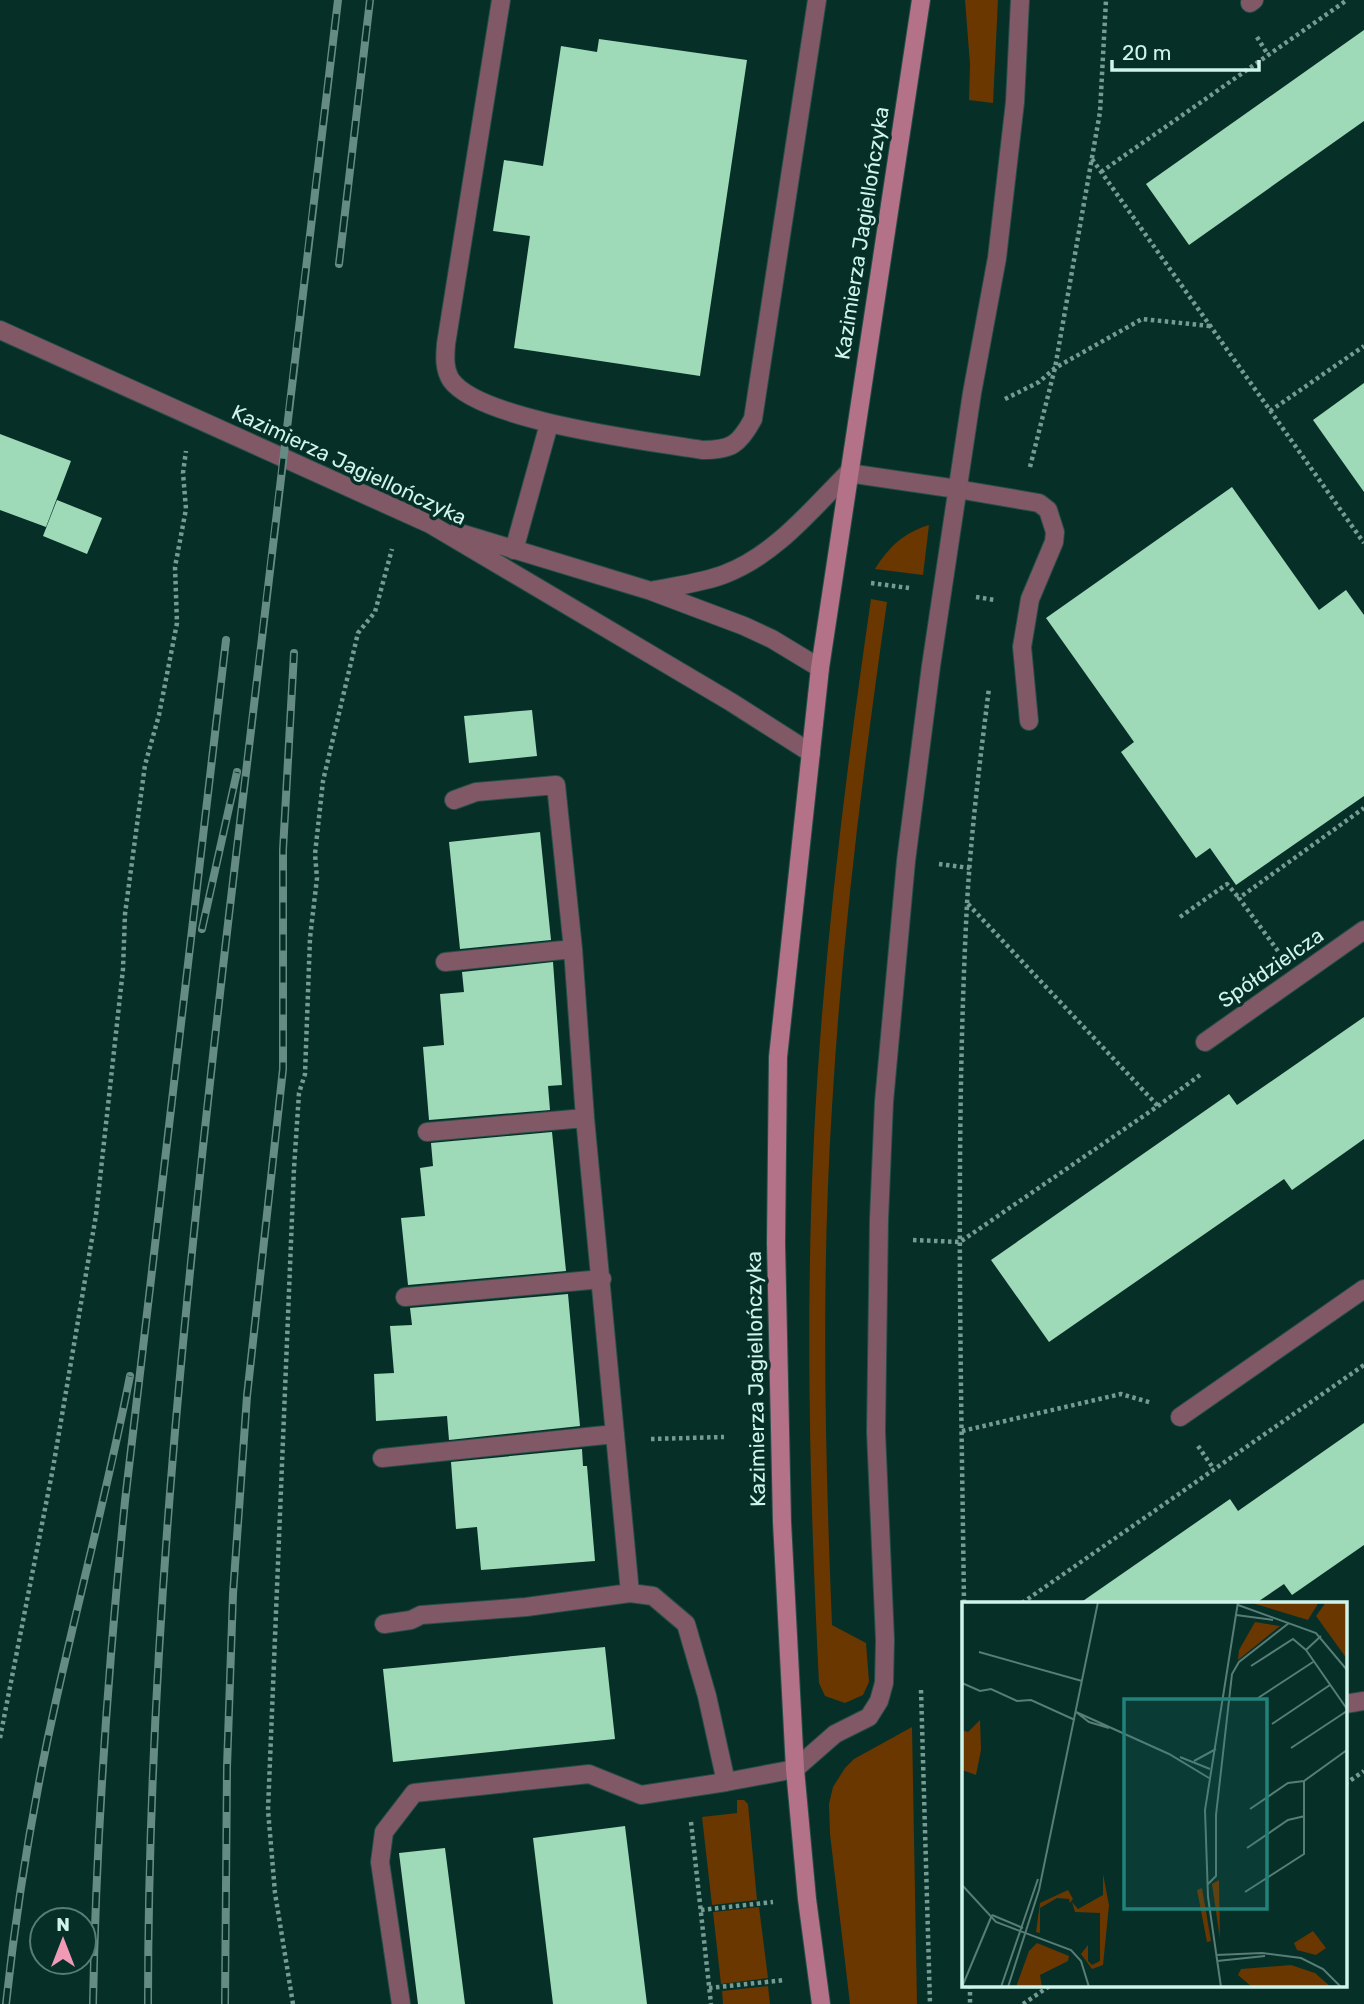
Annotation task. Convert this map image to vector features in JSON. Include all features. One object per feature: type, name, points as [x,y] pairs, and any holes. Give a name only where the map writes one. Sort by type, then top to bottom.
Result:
[{"type":"main road","name":"Kazimierza Jagiellończyka","points":[[821,2004],[807,1899],[795,1769],[781,1509],[776,1243],[778,1057],[820,668],[921,0]]},
{"type":"street","points":[[501,0],[444,361],[449,378],[460,390],[477,399],[549,424],[702,450],[719,450],[733,446],[745,434],[753,419],[817,0]]},
{"type":"street","points":[[401,2004],[380,1861],[384,1832],[414,1793],[589,1774],[641,1795],[687,1790],[795,1769],[835,1734],[869,1717],[879,1701],[884,1683],[885,1640],[877,1432],[879,1232],[884,1102],[906,861],[957,489],[998,258],[1015,102],[1020,0]]},
{"type":"street","name":"Kazimierza Jagiellończyka","points":[[0,330],[430,524],[731,702],[811,753]]},
{"type":"street","points":[[514,550],[549,424]]},
{"type":"street","points":[[651,591],[725,574],[761,554],[787,535],[848,473],[1039,503],[1048,510],[1055,531],[1054,542],[1030,599],[1022,647],[1029,721]]},
{"type":"street","points":[[430,524],[651,591],[744,625],[820,668]]},
{"type":"street","points":[[454,800],[476,792],[556,785],[630,1593]]},
{"type":"street","name":"Spółdzielcza","points":[[1205,1042],[1364,930]]},
{"type":"street","points":[[445,961],[573,949]]},
{"type":"street","points":[[427,1132],[585,1118]]},
{"type":"street","points":[[405,1297],[602,1279]]},
{"type":"street","points":[[1180,1417],[1364,1289]]},
{"type":"street","points":[[382,1458],[615,1434]]},
{"type":"street","points":[[384,1625],[411,1620],[421,1615],[630,1593],[653,1596],[686,1625],[707,1696],[726,1782]]},
{"type":"street","points":[[1346,1704],[1364,1701]]},
{"type":"path","points":[[1023,499],[1055,368],[1100,112],[1106,0]]},
{"type":"path","points":[[1101,172],[1348,0]]},
{"type":"path","points":[[1092,159],[1364,543]]},
{"type":"path","points":[[1005,387],[1003,400],[1039,382],[1055,368],[1143,319],[1210,326]]},
{"type":"path","points":[[1270,411],[1364,346]]},
{"type":"path","points":[[0,1738],[53,1468],[96,1215],[123,969],[125,914],[141,792],[177,623],[175,567],[186,509],[183,474],[186,451]]},
{"type":"path","points":[[293,2004],[275,1893],[268,1810],[294,1168],[299,1093],[305,1073],[310,938],[317,878],[315,854],[323,781],[358,633],[375,612],[392,549]]},
{"type":"path","points":[[971,610],[973,596]]},
{"type":"path","points":[[964,1602],[960,1242],[967,904],[974,810],[990,680]]},
{"type":"path","points":[[1239,898],[1364,808]]},
{"type":"path","points":[[938,873],[940,851]]},
{"type":"path","points":[[1180,917],[1227,884],[1297,977]]},
{"type":"path","points":[[967,904],[1158,1106]]},
{"type":"path","points":[[913,1228],[913,1240],[960,1242],[1158,1106],[1207,1069]]},
{"type":"path","points":[[1023,1602],[1364,1364]]},
{"type":"path","points":[[962,1431],[1121,1394],[1146,1400],[1180,1417]]},
{"type":"path","points":[[615,1434],[628,1441],[724,1437]]},
{"type":"path","points":[[920,1684],[930,2004]]},
{"type":"path","points":[[1346,1783],[1364,1771]]},
{"type":"path","points":[[687,1790],[711,2004]]},
{"type":"path","points":[[701,1910],[762,1903]]},
{"type":"path","points":[[709,1988],[771,1982]]},
{"type":"path","points":[[970,1986],[970,2004]]},
{"type":"path","points":[[1023,2004],[1050,1986]]},
{"type":"shaded area","points":[[965,0],[998,0],[993,103],[969,100],[970,64]]},
{"type":"shaded area","points":[[929,525],[923,575],[875,569],[898,542]]},
{"type":"shaded area","points":[[871,599],[887,602],[847,917],[836,1043],[826,1236],[826,1431],[832,1625],[866,1643],[869,1682],[863,1695],[845,1703],[825,1696],[819,1683],[810,1410],[811,1205],[829,935],[852,733]]},
{"type":"shaded area","points":[[912,1727],[917,2004],[850,2004],[830,1834],[829,1804],[833,1787],[854,1759]]},
{"type":"shaded area","points":[[737,1800],[744,1800],[748,1804],[757,1900],[712,1905],[702,1817],[737,1813]]},
{"type":"shaded area","points":[[759,1907],[768,1978],[721,1984],[713,1912]]},
{"type":"shaded area","points":[[768,1986],[770,2004],[723,2004],[722,1991]]},
{"type":"building","points":[[1364,30],[1364,121],[1189,245],[1146,184]]},
{"type":"building","points":[[599,39],[747,60],[700,376],[514,348],[530,236],[493,231],[504,160],[543,166],[561,46],[597,52]]},
{"type":"building","points":[[1364,383],[1364,492],[1313,420]]},
{"type":"building","points":[[0,434],[71,461],[46,527],[0,510]]},
{"type":"building","points":[[1232,487],[1319,610],[1346,590],[1364,615],[1364,796],[1236,885],[1210,848],[1196,858],[1121,752],[1134,742],[1046,618]]},
{"type":"building","points":[[57,500],[102,518],[87,554],[43,536]]},
{"type":"building","points":[[532,710],[537,756],[469,763],[464,716]]},
{"type":"building","points":[[540,832],[551,940],[460,949],[449,842]]},
{"type":"building","points":[[553,962],[562,1085],[548,1086],[550,1110],[429,1120],[423,1047],[444,1045],[440,994],[464,992],[462,972]]},
{"type":"building","points":[[1364,1017],[1364,1139],[1292,1190],[1284,1179],[1049,1342],[991,1260],[1229,1094],[1237,1105]]},
{"type":"building","points":[[552,1132],[566,1271],[408,1285],[401,1218],[425,1216],[420,1168],[433,1166],[431,1143]]},
{"type":"building","points":[[568,1294],[580,1426],[449,1440],[447,1416],[376,1421],[374,1374],[394,1373],[390,1326],[412,1325],[410,1308]]},
{"type":"building","points":[[1364,1423],[1364,1545],[1292,1595],[1284,1584],[1257,1602],[1081,1602],[1230,1499],[1238,1511]]},
{"type":"building","points":[[582,1449],[583,1466],[587,1466],[595,1561],[481,1570],[477,1527],[456,1529],[451,1462]]},
{"type":"building","points":[[605,1647],[615,1739],[393,1762],[383,1669]]},
{"type":"building","points":[[625,1826],[647,2004],[553,2004],[533,1838]]},
{"type":"building","points":[[445,1848],[465,2004],[418,2004],[399,1853]]},
{"type":"railway","points":[[148,2004],[155,1731],[185,1322],[229,915],[338,0]]},
{"type":"railway","points":[[339,264],[370,0]]},
{"type":"railway","points":[[93,2004],[104,1752],[125,1501],[226,640]]},
{"type":"railway","points":[[225,2004],[227,1767],[233,1594],[247,1396],[283,1069],[283,850],[294,653]]},
{"type":"railway","points":[[202,929],[237,772]]},
{"type":"railway","points":[[6,2004],[15,1927],[41,1773],[130,1376]]}]
